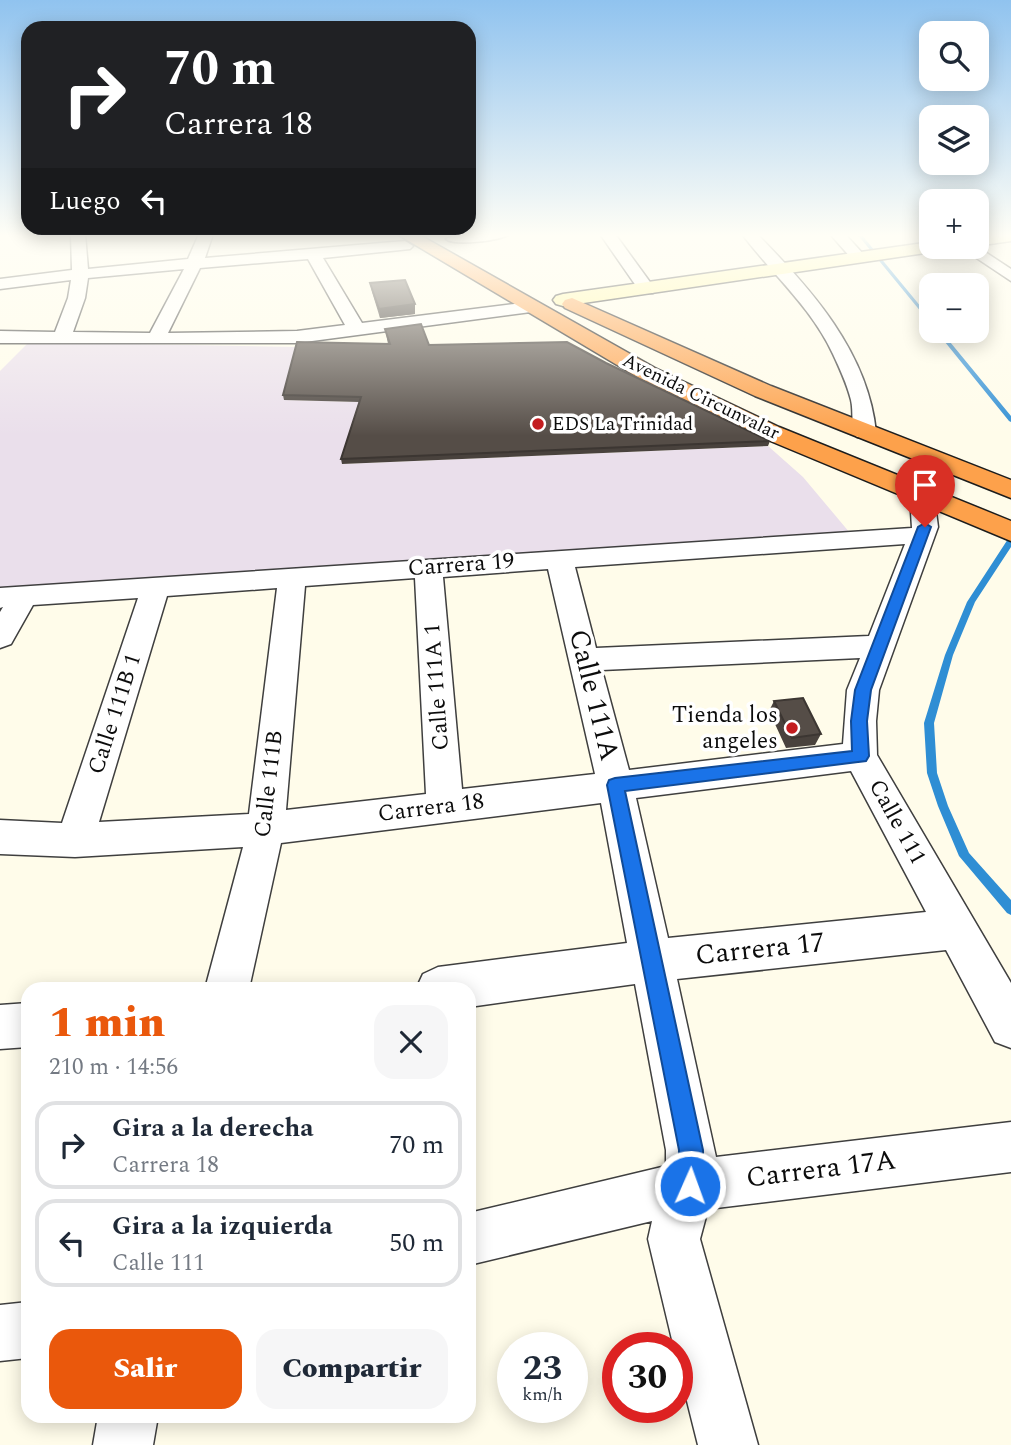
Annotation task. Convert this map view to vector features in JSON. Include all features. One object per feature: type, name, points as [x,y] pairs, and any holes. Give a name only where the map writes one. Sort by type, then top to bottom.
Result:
[{"type":"highway","name":"Avenida Circunvalar","points":[[521,301],[659,379],[770,432],[923,519]]},
{"type":"highway","name":"Avenida Circunvalar","points":[[566,301],[763,391],[1011,490]]},
{"type":"highway","points":[[961,512],[1011,532]]},
{"type":"street","points":[[62,337],[77,301]]},
{"type":"street","points":[[156,339],[175,301]]},
{"type":"street","points":[[340,301],[357,330]]},
{"type":"street","points":[[807,301],[834,337],[862,400],[865,432]]},
{"type":"street","points":[[0,355],[9,337],[286,338],[531,307]]},
{"type":"street","points":[[923,519],[961,512]]},
{"type":"street","name":"Carrera 19","points":[[12,597],[559,559],[923,519]]},
{"type":"street","name":"Calle 111","points":[[923,519],[863,690],[859,721],[860,756],[1011,1026]]},
{"type":"street","name":"Calle 111A","points":[[559,559],[615,785],[691,1150],[690,1186],[680,1209],[674,1239],[728,1445]]},
{"type":"street","name":"Calle 111A 1","points":[[428,567],[445,807]]},
{"type":"street","name":"Calle 111B","points":[[229,982],[266,829],[292,576]]},
{"type":"street","name":"Calle 111B 1","points":[[75,840],[155,588]]},
{"type":"street","points":[[0,637],[12,597]]},
{"type":"street","points":[[586,660],[880,646]]},
{"type":"street","name":"Carrera 18","points":[[0,837],[75,840],[266,829],[860,756]]},
{"type":"street","name":"Carrera 17","points":[[476,984],[652,961],[957,929]]},
{"type":"street","points":[[0,1027],[21,1026]]},
{"type":"street","name":"Carrera 17A","points":[[476,1237],[690,1186],[1011,1147]]},
{"type":"street","points":[[0,1333],[21,1331]]},
{"type":"street","points":[[123,1445],[127,1423]]},
{"type":"shaded area","points":[[29,342],[298,347],[285,400],[362,402],[342,464],[768,446],[803,477],[850,533],[0,592],[0,371]]},
{"type":"building","points":[[376,301],[414,301],[415,304],[379,309]]},
{"type":"building","name":"EDS La Trinidad","points":[[421,324],[429,345],[567,342],[770,441],[341,459],[361,397],[283,395],[297,342],[390,344],[385,329]]},
{"type":"building","points":[[803,698],[821,734],[792,738],[774,701]]},
{"type":"waterway","points":[[914,301],[919,307]]},
{"type":"waterway","points":[[948,343],[1011,420]]},
{"type":"waterway","points":[[1011,541],[971,602],[949,655],[929,723],[932,773],[965,856],[1011,909]]},
{"type":"place","name":"EDS La Trinidad","points":[[538,424]]},
{"type":"place","name":"Tienda los angeles","points":[[792,728]]},
{"type":"route","points":[[690,1186],[693,1167],[691,1150],[615,785],[860,756],[859,721],[863,690],[925,527]]}]
